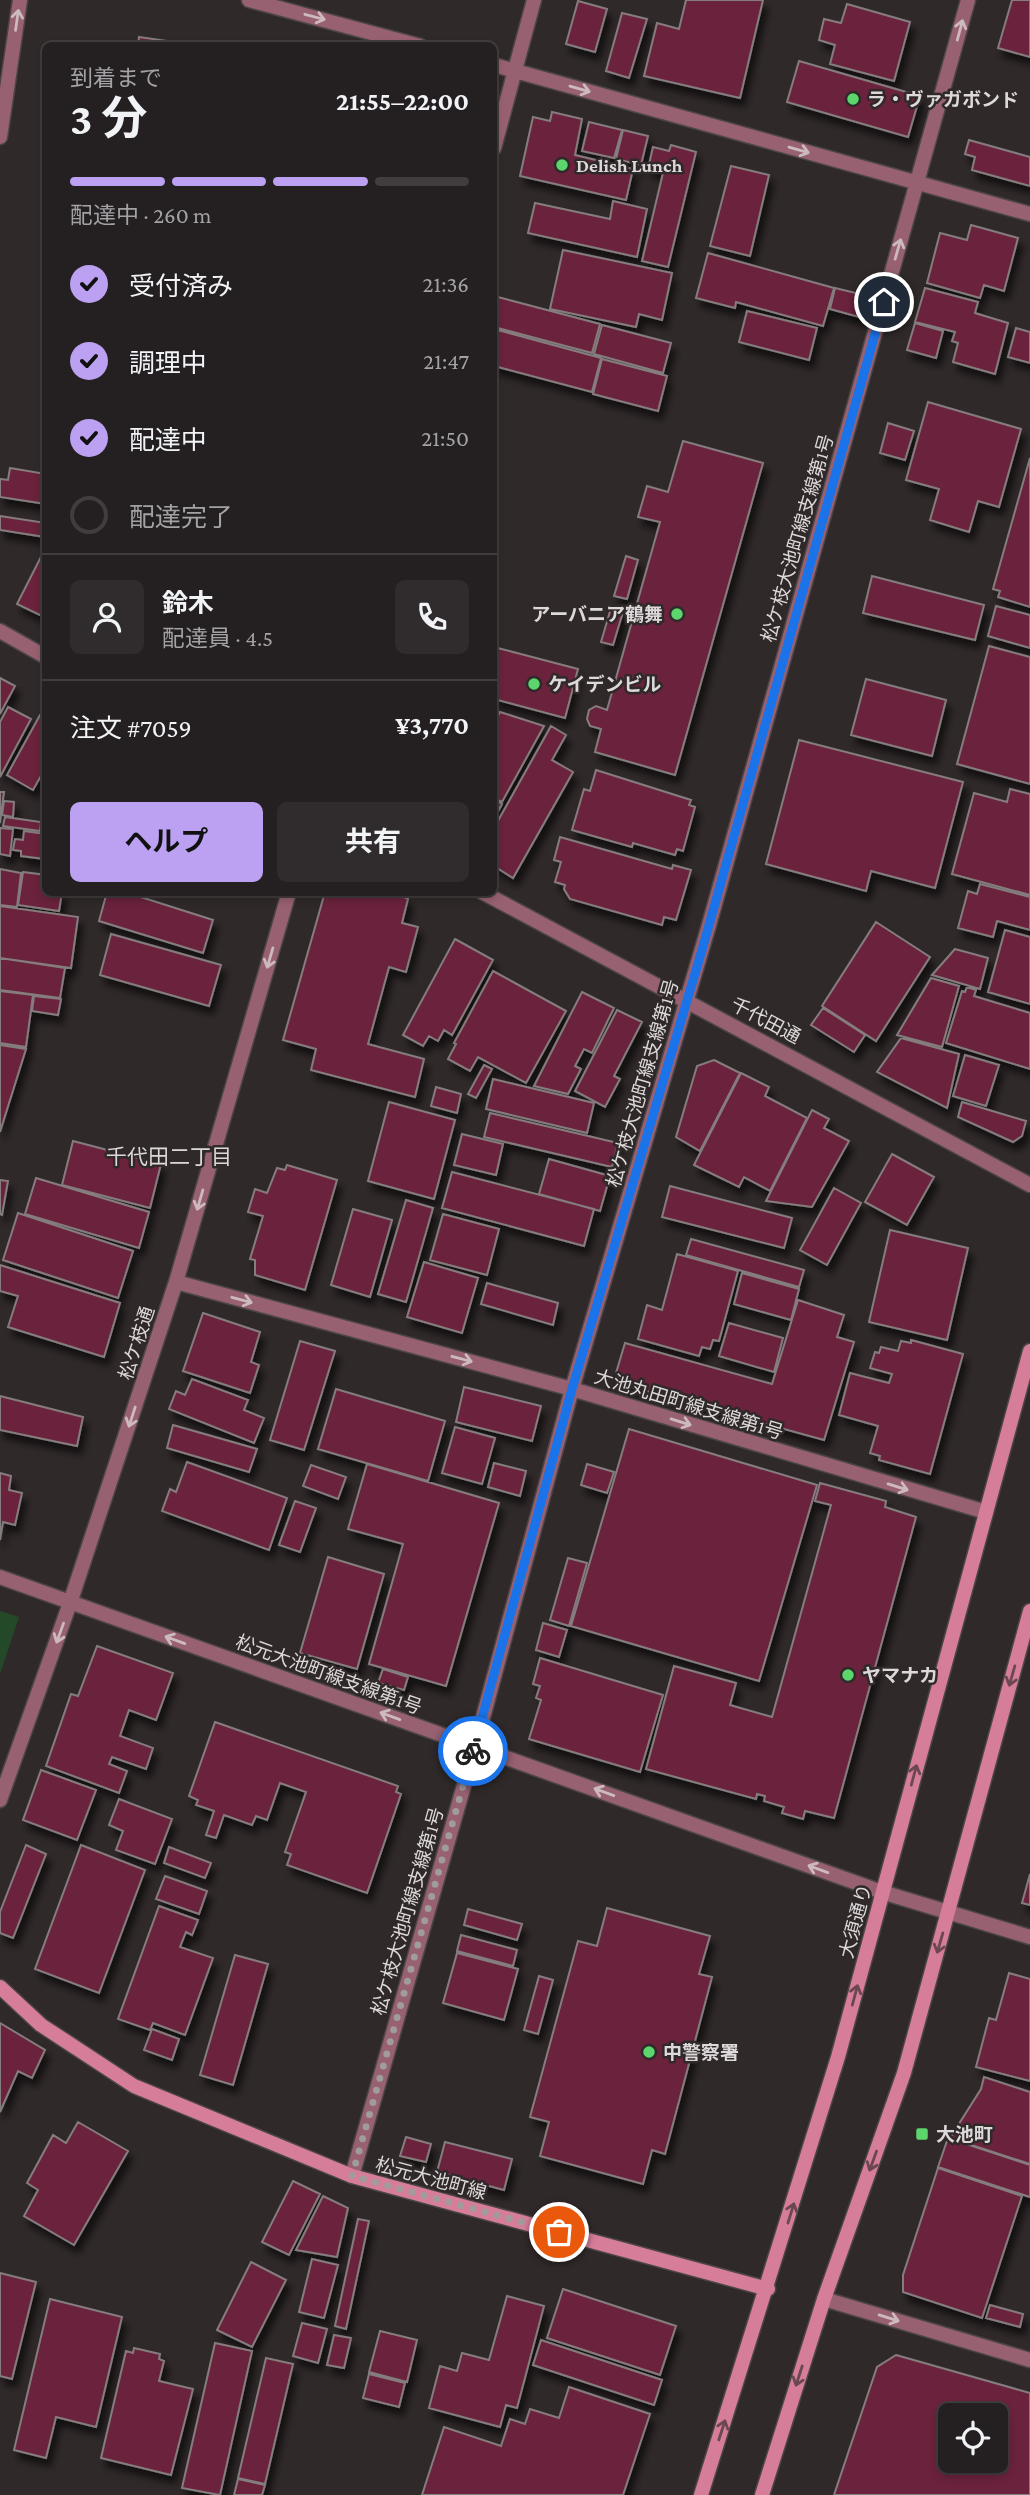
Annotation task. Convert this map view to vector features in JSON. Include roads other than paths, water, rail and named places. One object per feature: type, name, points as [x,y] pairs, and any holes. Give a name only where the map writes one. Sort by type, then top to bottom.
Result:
[{"type":"street","points":[[0,136],[20,0]]},
{"type":"street","points":[[249,0],[406,42]]},
{"type":"street","points":[[497,136],[534,0]]},
{"type":"street","name":"松ケ枝大池町線支線第1号","points":[[352,2176],[475,1747],[572,1389],[687,1000],[968,0]]},
{"type":"street","points":[[497,66],[1030,214]]},
{"type":"street","points":[[0,632],[42,655]]},
{"type":"street","name":"松ケ枝通","points":[[0,1800],[71,1603],[176,1282],[288,896]]},
{"type":"street","name":"千代田通","points":[[490,896],[1030,1185]]},
{"type":"street","name":"大池丸田町線支線第1号","points":[[176,1282],[572,1389],[986,1512]]},
{"type":"street","name":"大須通り","points":[[701,2495],[768,2288],[838,2057],[1030,1351]]},
{"type":"street","name":"松元大池町線支線第1号","points":[[0,1577],[882,1892],[1030,1937]]},
{"type":"street","points":[[762,2495],[824,2299],[904,2073],[1030,1611]]},
{"type":"street","name":"松元大池町線","points":[[0,1987],[41,2025],[134,2086],[352,2176],[768,2288]]},
{"type":"street","points":[[824,2299],[1030,2360]]},
{"type":"place","name":"ラ・ヴァガボンド","points":[[853,99]]},
{"type":"place","name":"Delish Lunch","points":[[562,165]]},
{"type":"place","name":"アーバニア鶴舞","points":[[677,614]]},
{"type":"place","name":"ケイデンビル","points":[[534,684]]},
{"type":"place","name":"ヤマナカ","points":[[848,1675]]},
{"type":"place","name":"中警察署","points":[[649,2052]]},
{"type":"place","name":"大池町","points":[[922,2134]]},
{"type":"district","name":"千代田二丁目","points":[[169,1157]]}]
